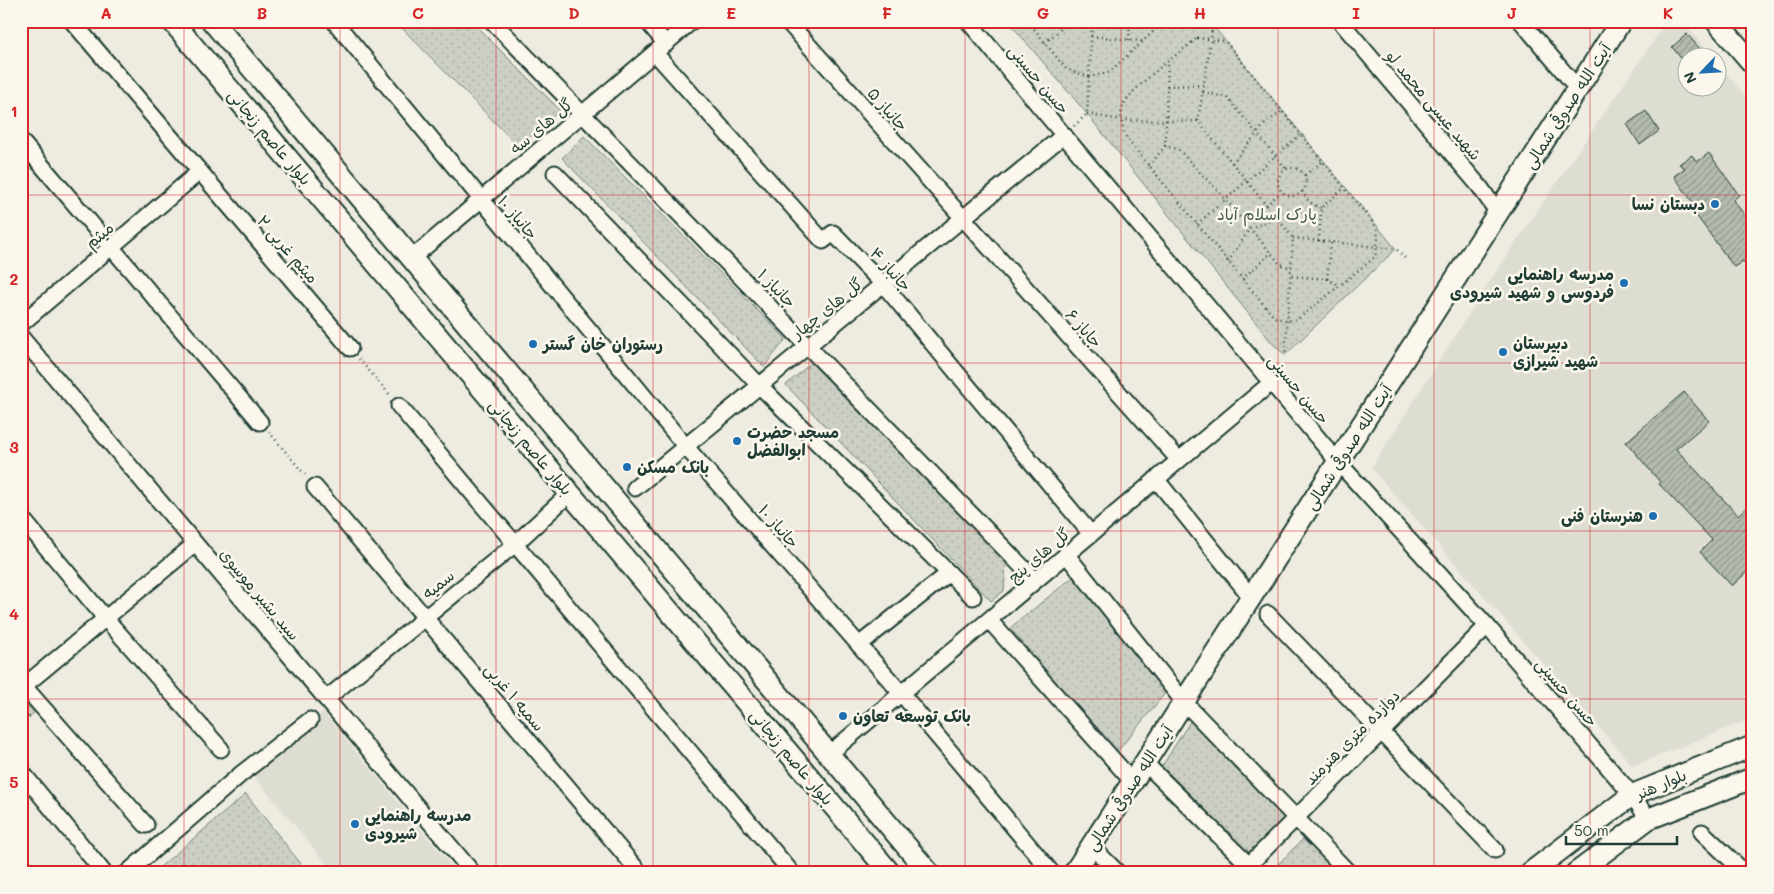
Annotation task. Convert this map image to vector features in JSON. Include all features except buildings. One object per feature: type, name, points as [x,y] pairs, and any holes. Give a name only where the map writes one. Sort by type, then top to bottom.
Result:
[{"type":"main road","name":"بلوار عاصم زنجانی","points":[[172,21],[890,873]]},
{"type":"main road","name":"بلوار عاصم زنجانی","points":[[212,21],[930,873]]},
{"type":"main road","name":"آیت الله صدوقی شمالی","points":[[1074,873],[1622,21]]},
{"type":"main road","points":[[1716,21],[1753,64]]},
{"type":"main road","name":"بلوار هنر","points":[[1530,873],[1632,794],[1753,746]]},
{"type":"main road","name":"بلوار هنر","points":[[1576,873],[1648,819],[1753,778]]},
{"type":"street","name":"میثم غربی ۲","points":[[72,21],[350,348]]},
{"type":"street","name":"جانباز ۱۰","points":[[334,21],[686,447],[901,693],[1052,873]]},
{"type":"street","name":"جانباز ۱","points":[[492,21],[1035,580]]},
{"type":"street","points":[[647,21],[660,48]]},
{"type":"street","name":"گل های سه","points":[[412,258],[692,21]]},
{"type":"street","name":"جانباز ۵","points":[[787,21],[962,219]]},
{"type":"street","name":"حسن حسینی","points":[[968,21],[1270,383],[1338,462],[1487,626],[1632,794],[1648,819]]},
{"type":"street","name":"شهید عیسی محمد لو","points":[[1340,21],[1480,187],[1498,213]]},
{"type":"street","points":[[1521,21],[1578,88]]},
{"type":"street","name":"جانباز ۴","points":[[660,48],[822,241],[833,233],[883,284],[1091,534]]},
{"type":"street","name":"گل های چهار","points":[[636,488],[1064,135]]},
{"type":"street","points":[[21,141],[260,422]]},
{"type":"street","name":"میثم","points":[[21,324],[199,172]]},
{"type":"street","points":[[555,173],[760,386],[973,597]]},
{"type":"street","name":"جاباز ۶","points":[[962,219],[1179,460]]},
{"type":"street","name":"سید بشیر موسوی","points":[[21,337],[472,873]]},
{"type":"street","name":"گل های پنج","points":[[829,754],[1270,383]]},
{"type":"street","points":[[399,406],[514,545],[792,873]]},
{"type":"street","points":[[1156,479],[1251,597]]},
{"type":"street","name":"سمیه ۱ غربی","points":[[315,487],[640,873]]},
{"type":"street","name":"سمیه","points":[[326,699],[514,545],[570,494]]},
{"type":"street","points":[[21,517],[106,619],[221,749]]},
{"type":"street","points":[[146,825],[23,685],[106,619],[195,544]]},
{"type":"street","points":[[1066,554],[1184,702],[1349,873]]},
{"type":"street","points":[[859,645],[949,573]]},
{"type":"street","points":[[1268,614],[1380,733],[1495,850]]},
{"type":"street","points":[[989,620],[1132,782]]},
{"type":"street","name":"دوازده متری هنرمند","points":[[1249,870],[1297,817],[1487,626]]},
{"type":"street","points":[[127,873],[241,774],[310,720]]},
{"type":"street","points":[[1145,763],[1249,870]]},
{"type":"street","points":[[21,771],[104,873]]},
{"type":"street","points":[[1702,832],[1745,873]]},
{"type":"street","points":[[1091,846],[1118,873]]},
{"type":"street","points":[[21,864],[29,873]]},
{"type":"path","points":[[1028,21],[1066,68],[1089,77],[1108,73],[1164,21]]},
{"type":"path","points":[[1045,43],[1070,21]]},
{"type":"path","points":[[1074,21],[1092,22],[1087,114],[1121,120],[1198,121]]},
{"type":"path","points":[[1129,40],[1130,21]]},
{"type":"path","points":[[1208,21],[1212,33],[1198,121],[1293,238],[1292,276],[1285,355]]},
{"type":"path","points":[[1091,36],[1142,41]]},
{"type":"path","points":[[1197,38],[1225,41],[1377,228],[1377,247],[1374,257],[1298,319],[1288,321],[1274,317],[1127,139],[1121,120],[1123,106],[1132,94],[1168,63],[1197,38]]},
{"type":"path","points":[[1149,166],[1165,146],[1164,121],[1168,63]]},
{"type":"path","points":[[1167,86],[1204,85]]},
{"type":"path","points":[[1203,92],[1228,98],[1286,170]]},
{"type":"path","points":[[1232,163],[1272,117],[1282,111]]},
{"type":"path","points":[[1197,224],[1301,134]]},
{"type":"path","points":[[1165,146],[1178,149],[1226,200],[1280,264],[1292,268]]},
{"type":"path","points":[[1320,208],[1309,202],[1302,191],[1305,175],[1323,161]]},
{"type":"path","points":[[1281,192],[1278,179],[1286,170],[1295,169],[1305,175]]},
{"type":"path","points":[[1319,241],[1320,208],[1344,188]]},
{"type":"path","points":[[1281,192],[1290,196],[1302,191]]},
{"type":"path","points":[[1266,205],[1281,192]]},
{"type":"path","points":[[1228,262],[1250,228],[1277,218]]},
{"type":"path","points":[[1293,238],[1396,249],[1407,260]]},
{"type":"path","points":[[1327,279],[1331,242]]},
{"type":"path","points":[[1242,278],[1271,253]]},
{"type":"path","points":[[1292,276],[1327,279],[1339,286]]},
{"type":"path","points":[[350,348],[399,406]]},
{"type":"path","points":[[260,422],[315,487]]},
{"type":"shaded area","points":[[1667,21],[1682,21],[1705,48],[1676,48],[1676,98],[1726,98],[1726,73],[1753,105],[1753,718],[1633,766],[1371,468],[1499,267]]},
{"type":"shaded area","name":"مدرسه راهنمایی شیرودی","points":[[323,712],[457,873],[334,873],[253,775]]},
{"type":"green space","points":[[395,21],[471,21],[560,110],[519,147]]},
{"type":"green space","name":"پارک اسلام آباد","points":[[1008,21],[1209,21],[1396,249],[1285,355],[1273,344],[1087,114]]},
{"type":"green space","points":[[584,136],[786,339],[764,367],[562,158]]},
{"type":"green space","points":[[812,362],[988,540],[1006,563],[1004,591],[991,601],[786,385]]},
{"type":"green space","points":[[1073,577],[1167,691],[1116,753],[1010,628]]},
{"type":"green space","points":[[21,698],[34,713],[21,723]]},
{"type":"green space","points":[[1191,720],[1287,816],[1249,854],[1162,766]]},
{"type":"green space","points":[[246,794],[308,873],[153,873]]},
{"type":"green space","points":[[1306,836],[1343,873],[1269,873]]},
{"type":"place","name":"دبستان نسا","points":[[1715,204]]},
{"type":"place","name":"مدرسه راهنمایی فردوسی و شهید شیرودی","points":[[1624,283]]},
{"type":"place","name":"رستوران خان گستر","points":[[533,344]]},
{"type":"place","name":"دبیرستان شهید شیرازی","points":[[1503,352]]},
{"type":"place","name":"مسجد حضرت ابوالفضل","points":[[737,441]]},
{"type":"place","name":"بانک مسکن","points":[[627,467]]},
{"type":"place","name":"هنرستان فنی","points":[[1653,516]]},
{"type":"place","name":"بانک توسعه تعاون","points":[[843,716]]},
{"type":"place","name":"مدرسه راهنمایی شیرودی","points":[[355,824]]}]
